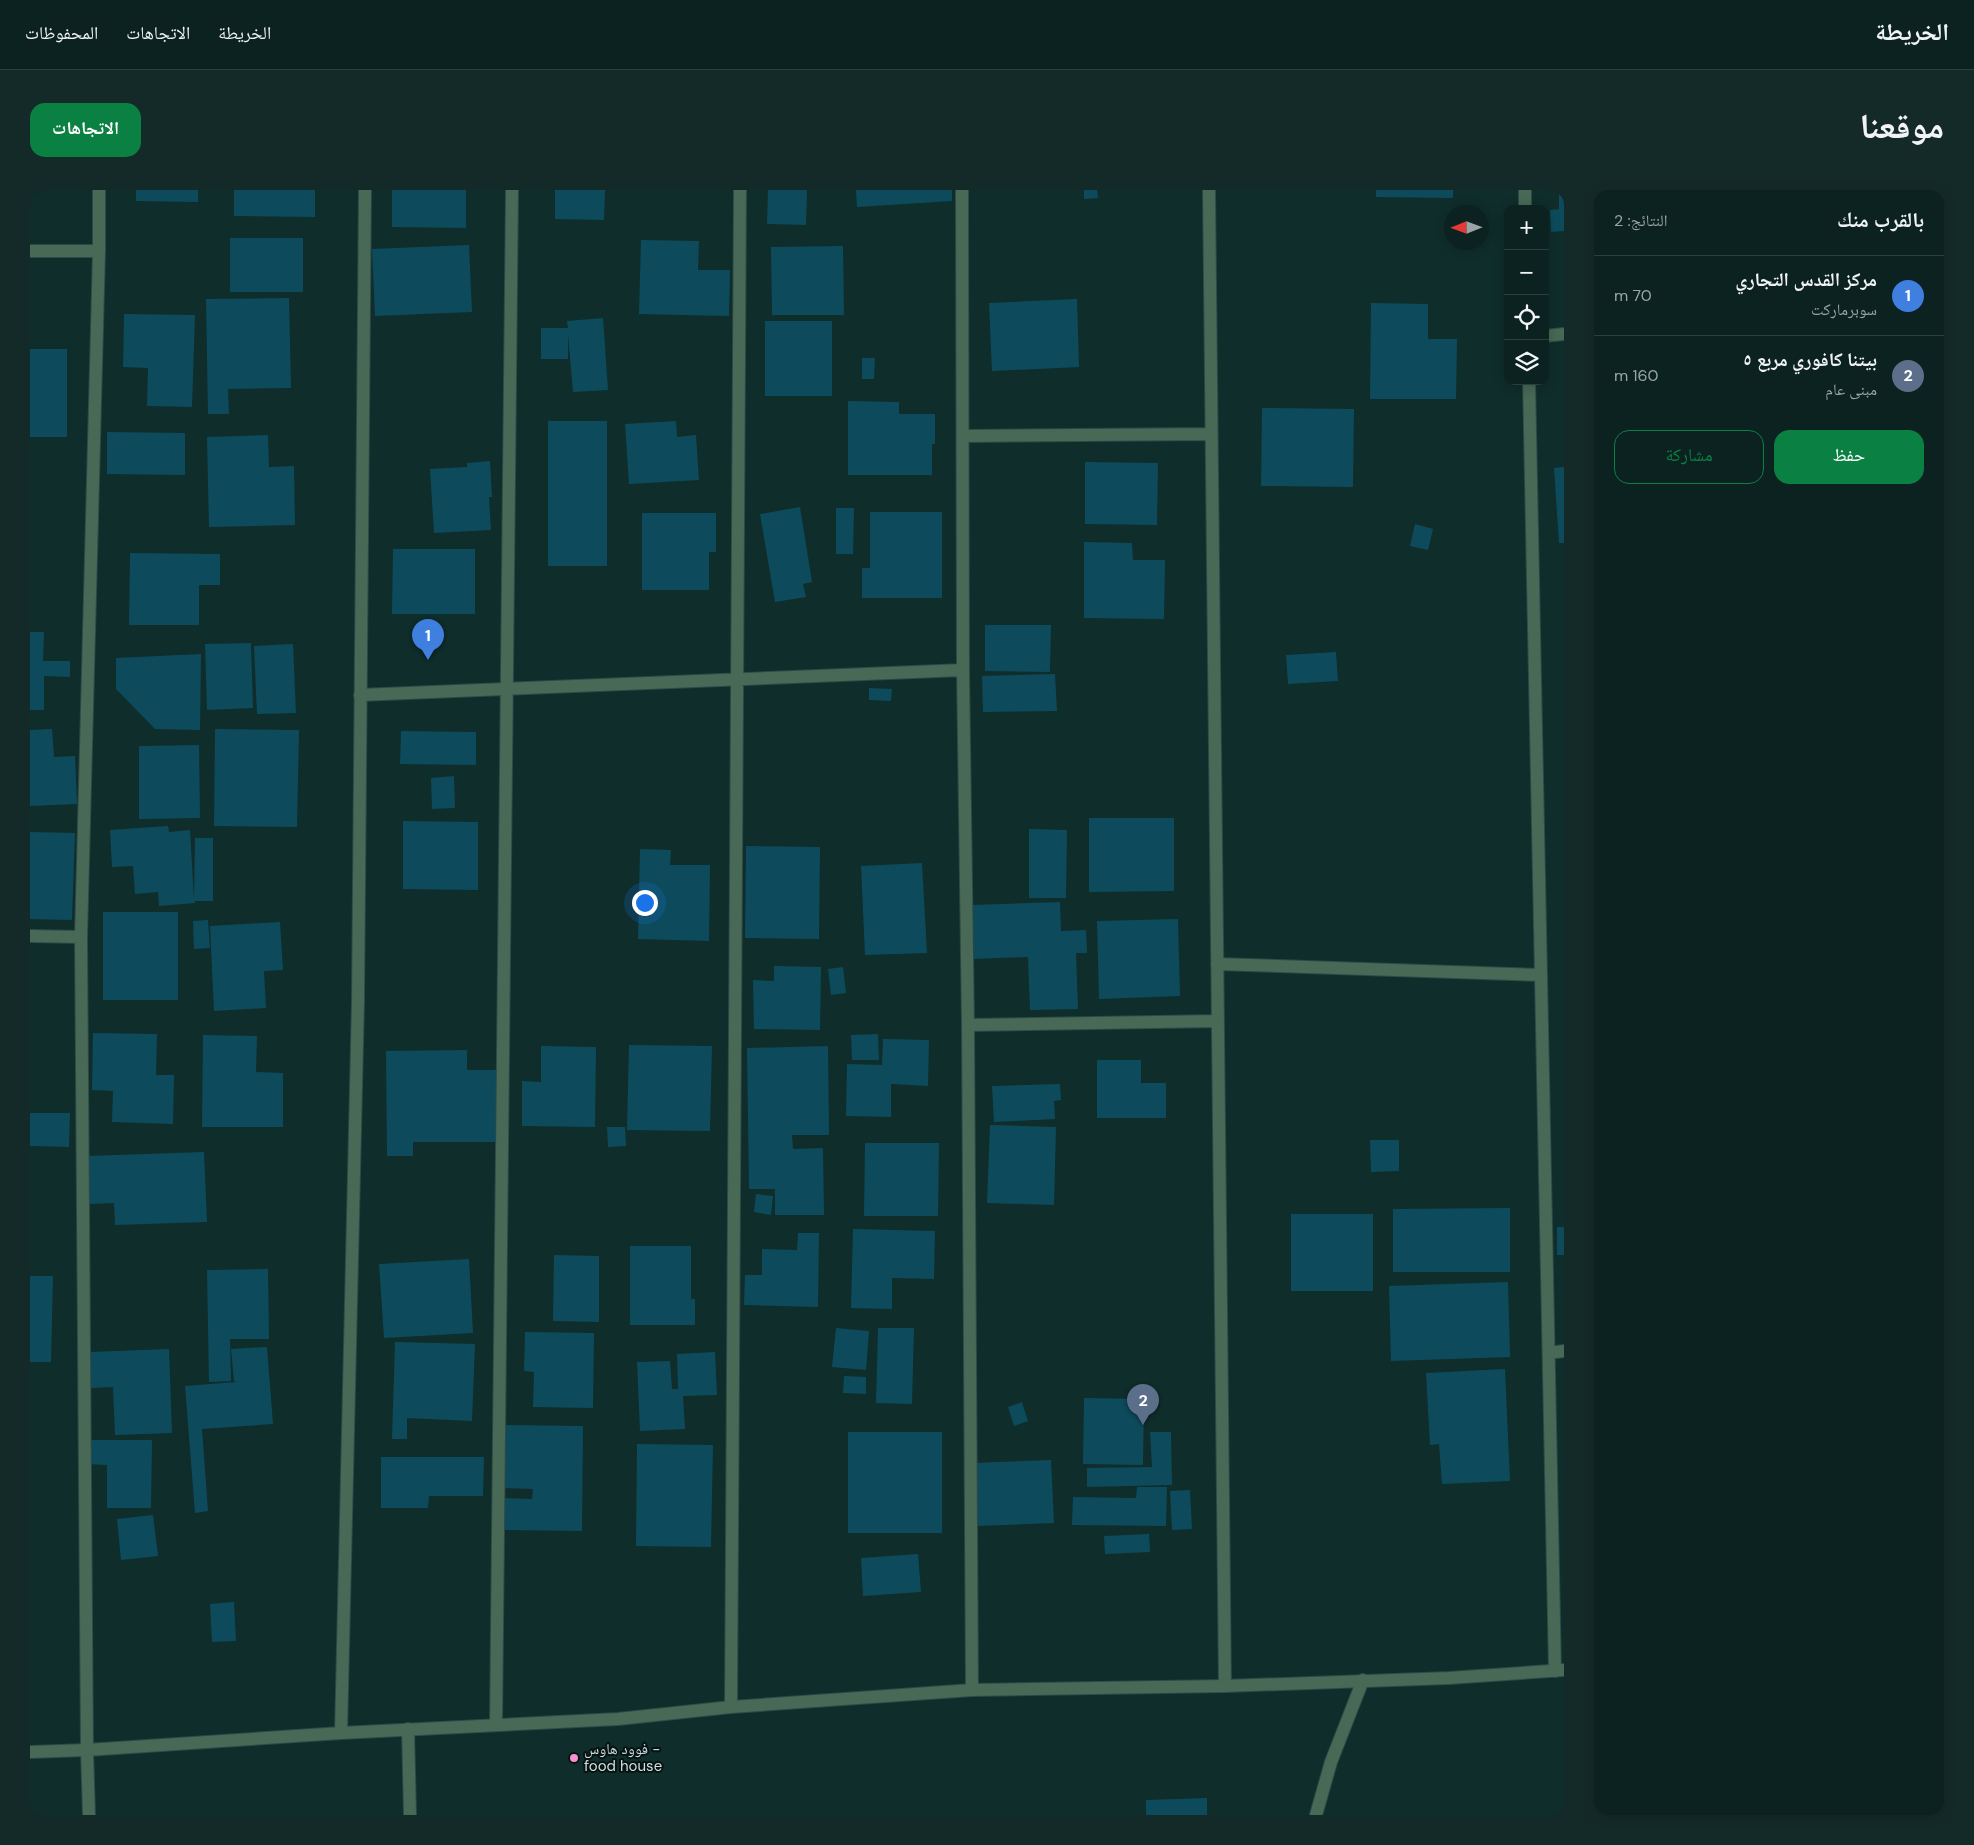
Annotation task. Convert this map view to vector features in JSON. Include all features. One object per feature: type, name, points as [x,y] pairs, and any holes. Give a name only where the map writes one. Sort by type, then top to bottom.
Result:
[{"type":"street","points":[[89,1815],[81,937],[99,190]]},
{"type":"street","points":[[341,1733],[358,1001],[365,190]]},
{"type":"street","points":[[496,1726],[512,190]]},
{"type":"street","points":[[731,1707],[740,190]]},
{"type":"street","points":[[962,190],[963,670],[968,1025],[972,1690]]},
{"type":"street","points":[[1209,190],[1226,1686]]},
{"type":"street","points":[[1525,190],[1525,205]]},
{"type":"street","points":[[30,251],[99,251]]},
{"type":"street","points":[[1549,336],[1564,334]]},
{"type":"street","points":[[30,1752],[88,1750],[341,1733],[618,1720],[731,1707],[972,1690],[1226,1686],[1450,1678],[1560,1670],[1549,1352],[1529,385]]},
{"type":"street","points":[[963,436],[1211,434]]},
{"type":"street","points":[[360,695],[963,670]]},
{"type":"street","points":[[30,936],[81,937]]},
{"type":"street","points":[[1218,964],[1541,975]]},
{"type":"street","points":[[968,1025],[1218,1021]]},
{"type":"street","points":[[1549,1352],[1564,1352]]},
{"type":"street","points":[[1316,1815],[1331,1762],[1363,1680]]},
{"type":"street","points":[[408,1730],[410,1815]]},
{"type":"building","points":[[136,190],[198,190],[198,202],[136,201]]},
{"type":"building","points":[[234,190],[315,190],[315,217],[234,216]]},
{"type":"building","points":[[392,190],[466,190],[466,228],[392,227]]},
{"type":"building","points":[[555,190],[605,190],[604,220],[555,219]]},
{"type":"building","points":[[768,190],[807,190],[806,225],[767,224]]},
{"type":"building","points":[[856,190],[952,190],[952,201],[857,207]]},
{"type":"building","points":[[1084,190],[1097,190],[1098,198],[1084,199]]},
{"type":"building","points":[[1376,190],[1453,190],[1453,198],[1376,197]]},
{"type":"building","points":[[1559,190],[1564,190],[1564,231],[1551,232],[1550,210],[1559,209]]},
{"type":"building","points":[[230,238],[303,238],[303,292],[230,292]]},
{"type":"building","points":[[641,240],[699,241],[698,270],[730,270],[729,316],[639,314]]},
{"type":"building","points":[[469,245],[472,312],[375,316],[372,249]]},
{"type":"building","points":[[843,246],[844,315],[772,315],[771,247]]},
{"type":"building","points":[[289,298],[291,388],[228,389],[229,414],[208,414],[206,299]]},
{"type":"building","points":[[1077,299],[1079,367],[992,371],[989,303]]},
{"type":"building","points":[[1371,303],[1428,304],[1428,339],[1457,339],[1456,399],[1370,399]]},
{"type":"building","points":[[124,314],[195,315],[192,407],[147,406],[148,368],[123,367]]},
{"type":"building","points":[[603,318],[608,390],[573,392],[568,334],[568,359],[541,359],[541,328],[568,328],[567,321]]},
{"type":"building","points":[[765,321],[832,321],[832,396],[765,396]]},
{"type":"building","points":[[30,349],[67,349],[67,437],[30,437]]},
{"type":"building","points":[[862,358],[875,358],[874,379],[862,379]]},
{"type":"building","points":[[848,401],[899,402],[899,414],[935,414],[935,444],[932,444],[932,475],[848,475]]},
{"type":"building","points":[[1262,408],[1354,409],[1353,487],[1261,486]]},
{"type":"building","points":[[548,421],[607,421],[607,566],[548,566]]},
{"type":"building","points":[[676,421],[677,437],[696,435],[699,480],[629,484],[625,424]]},
{"type":"building","points":[[107,432],[185,433],[185,475],[107,474]]},
{"type":"building","points":[[268,435],[269,467],[294,466],[295,525],[209,527],[207,437]]},
{"type":"building","points":[[490,461],[492,497],[489,497],[491,530],[434,533],[430,469],[467,467],[467,463]]},
{"type":"building","points":[[1085,462],[1158,463],[1157,525],[1085,524]]},
{"type":"building","points":[[1564,467],[1564,543],[1559,543],[1554,468]]},
{"type":"building","points":[[800,507],[812,582],[803,584],[806,597],[775,602],[760,514]]},
{"type":"building","points":[[836,508],[854,508],[853,554],[836,554]]},
{"type":"building","points":[[870,512],[942,512],[942,598],[862,598],[862,568],[870,568]]},
{"type":"building","points":[[642,513],[716,513],[716,552],[709,552],[709,590],[642,590]]},
{"type":"building","points":[[1415,524],[1433,529],[1428,550],[1410,546]]},
{"type":"building","points":[[1084,542],[1132,543],[1133,560],[1165,560],[1164,619],[1084,618]]},
{"type":"building","points":[[393,549],[475,549],[475,614],[392,614]]},
{"type":"building","points":[[130,553],[220,554],[220,585],[199,585],[199,625],[129,625]]},
{"type":"building","points":[[985,625],[1051,625],[1050,672],[985,671]]},
{"type":"building","points":[[30,632],[44,632],[43,661],[70,661],[70,677],[44,676],[44,710],[30,710]]},
{"type":"building","points":[[251,643],[253,708],[207,710],[205,644]]},
{"type":"building","points":[[293,644],[296,713],[257,714],[254,646]]},
{"type":"building","points":[[1336,652],[1338,681],[1288,684],[1286,655]]},
{"type":"building","points":[[201,654],[200,730],[155,729],[116,689],[116,658]]},
{"type":"building","points":[[1055,674],[1057,711],[983,712],[982,676]]},
{"type":"building","points":[[869,688],[892,689],[891,701],[869,700]]},
{"type":"building","points":[[52,729],[54,757],[75,756],[77,804],[30,806],[30,730]]},
{"type":"building","points":[[215,729],[299,730],[297,827],[214,826]]},
{"type":"building","points":[[401,731],[476,732],[476,765],[400,764]]},
{"type":"building","points":[[199,745],[200,818],[139,819],[139,746]]},
{"type":"building","points":[[454,776],[455,808],[432,809],[431,778]]},
{"type":"building","points":[[1089,818],[1174,818],[1174,891],[1089,892]]},
{"type":"building","points":[[403,821],[478,822],[478,890],[403,889]]},
{"type":"building","points":[[168,826],[169,832],[190,830],[194,899],[195,838],[213,838],[213,901],[195,901],[195,903],[159,906],[158,892],[135,894],[133,866],[112,867],[110,830]]},
{"type":"building","points":[[1029,829],[1067,830],[1066,898],[1029,898]]},
{"type":"building","points":[[30,832],[75,833],[72,920],[30,919]]},
{"type":"building","points":[[746,846],[820,847],[819,939],[745,938]]},
{"type":"building","points":[[640,849],[671,850],[670,865],[710,865],[709,941],[638,939]]},
{"type":"building","points":[[922,863],[927,953],[865,955],[861,866]]},
{"type":"building","points":[[1060,902],[1061,931],[1086,930],[1087,953],[1076,953],[1078,1009],[1030,1010],[1028,957],[974,959],[972,905]]},
{"type":"building","points":[[103,912],[178,912],[178,1000],[103,1000]]},
{"type":"building","points":[[1178,919],[1180,996],[1099,999],[1097,921]]},
{"type":"building","points":[[208,920],[210,948],[194,949],[193,921]]},
{"type":"building","points":[[280,922],[283,970],[264,971],[266,1008],[214,1011],[210,926]]},
{"type":"building","points":[[774,966],[821,967],[820,1030],[754,1029],[753,980],[774,981]]},
{"type":"building","points":[[843,967],[846,993],[831,995],[828,969]]},
{"type":"building","points":[[93,1033],[157,1034],[156,1075],[174,1075],[173,1124],[112,1122],[113,1091],[92,1090]]},
{"type":"building","points":[[878,1034],[879,1060],[852,1060],[851,1035]]},
{"type":"building","points":[[203,1035],[257,1036],[256,1072],[283,1073],[283,1127],[202,1127]]},
{"type":"building","points":[[883,1039],[929,1040],[928,1086],[891,1084],[891,1117],[846,1116],[847,1064],[882,1065]]},
{"type":"building","points":[[629,1045],[712,1046],[710,1131],[627,1130]]},
{"type":"building","points":[[541,1046],[596,1047],[595,1127],[522,1126],[522,1081],[541,1082]]},
{"type":"building","points":[[828,1046],[829,1135],[792,1135],[793,1149],[823,1148],[824,1215],[775,1215],[775,1189],[749,1189],[747,1048]]},
{"type":"building","points":[[467,1050],[467,1070],[496,1070],[497,1142],[413,1142],[413,1156],[387,1156],[386,1051]]},
{"type":"building","points":[[1097,1060],[1141,1060],[1141,1083],[1166,1083],[1166,1118],[1097,1118]]},
{"type":"building","points":[[1060,1084],[1061,1100],[1054,1101],[1055,1119],[994,1122],[992,1086]]},
{"type":"building","points":[[30,1113],[70,1113],[69,1147],[30,1146]]},
{"type":"building","points":[[990,1125],[1056,1127],[1054,1205],[987,1203]]},
{"type":"building","points":[[607,1127],[625,1127],[626,1146],[608,1147]]},
{"type":"building","points":[[1370,1140],[1399,1140],[1399,1171],[1371,1172]]},
{"type":"building","points":[[865,1143],[939,1143],[938,1216],[864,1216]]},
{"type":"building","points":[[204,1152],[207,1222],[115,1225],[114,1203],[89,1204],[87,1156]]},
{"type":"building","points":[[756,1194],[773,1196],[771,1215],[754,1212]]},
{"type":"building","points":[[1510,1208],[1510,1272],[1393,1272],[1393,1209]]},
{"type":"building","points":[[1291,1214],[1373,1214],[1373,1291],[1291,1291]]},
{"type":"building","points":[[1557,1227],[1564,1227],[1564,1255],[1557,1255]]},
{"type":"building","points":[[853,1229],[935,1231],[934,1279],[892,1278],[892,1309],[851,1308]]},
{"type":"building","points":[[798,1233],[819,1233],[818,1307],[744,1305],[745,1275],[762,1275],[762,1249],[797,1250]]},
{"type":"building","points":[[630,1246],[691,1246],[691,1299],[695,1299],[695,1325],[630,1325]]},
{"type":"building","points":[[554,1255],[599,1256],[599,1322],[553,1321]]},
{"type":"building","points":[[469,1259],[473,1333],[384,1338],[379,1264]]},
{"type":"building","points":[[268,1269],[269,1339],[230,1339],[231,1381],[209,1382],[207,1270]]},
{"type":"building","points":[[30,1276],[53,1276],[51,1362],[30,1362]]},
{"type":"building","points":[[1508,1282],[1510,1357],[1391,1361],[1389,1286]]},
{"type":"building","points":[[836,1328],[869,1331],[866,1370],[832,1367]]},
{"type":"building","points":[[878,1328],[914,1328],[912,1404],[876,1403]]},
{"type":"building","points":[[525,1332],[594,1333],[593,1408],[533,1407],[534,1372],[524,1371]]},
{"type":"building","points":[[395,1342],[475,1344],[472,1421],[407,1418],[407,1439],[392,1439]]},
{"type":"building","points":[[267,1347],[273,1424],[202,1429],[208,1511],[195,1513],[185,1386],[236,1382],[234,1381],[231,1349]]},
{"type":"building","points":[[169,1349],[172,1433],[115,1435],[113,1387],[91,1388],[90,1352]]},
{"type":"building","points":[[715,1352],[717,1395],[683,1396],[685,1429],[640,1431],[637,1362],[670,1361],[672,1389],[678,1389],[677,1354]]},
{"type":"building","points":[[1505,1369],[1510,1481],[1442,1484],[1439,1444],[1430,1445],[1426,1373]]},
{"type":"building","points":[[844,1376],[866,1377],[866,1394],[843,1393]]},
{"type":"building","points":[[1084,1398],[1144,1399],[1143,1465],[1083,1464]]},
{"type":"building","points":[[1022,1402],[1028,1421],[1014,1426],[1008,1407]]},
{"type":"building","points":[[505,1425],[583,1426],[582,1531],[503,1530],[503,1498],[532,1499],[533,1489],[504,1488]]},
{"type":"building","points":[[848,1432],[942,1432],[942,1533],[848,1533]]},
{"type":"building","points":[[1150,1432],[1171,1432],[1172,1485],[1087,1487],[1087,1468],[1152,1467]]},
{"type":"building","points":[[87,1440],[152,1440],[151,1508],[107,1508],[107,1465],[86,1464]]},
{"type":"building","points":[[637,1444],[713,1445],[711,1547],[636,1546]]},
{"type":"building","points":[[381,1457],[484,1457],[483,1496],[429,1496],[428,1508],[381,1508]]},
{"type":"building","points":[[1051,1460],[1054,1523],[976,1526],[973,1463]]},
{"type":"building","points":[[1137,1487],[1167,1487],[1166,1526],[1072,1525],[1073,1497],[1136,1498]]},
{"type":"building","points":[[1190,1490],[1192,1529],[1172,1530],[1170,1491]]},
{"type":"building","points":[[153,1515],[158,1556],[121,1560],[117,1519]]},
{"type":"building","points":[[1149,1534],[1150,1552],[1105,1554],[1104,1536]]},
{"type":"building","points":[[918,1554],[921,1592],[863,1596],[861,1558]]},
{"type":"building","points":[[234,1602],[236,1641],[212,1642],[210,1604]]},
{"type":"building","points":[[1207,1798],[1207,1815],[1146,1815],[1146,1800]]},
{"type":"place","name":"مركز القدس التجاري","points":[[428,660]]},
{"type":"place","name":"بيتنا كافوري مربع ٥","points":[[1143,1425]]},
{"type":"place","name":"فوود هاوس - food house","points":[[574,1758]]}]
